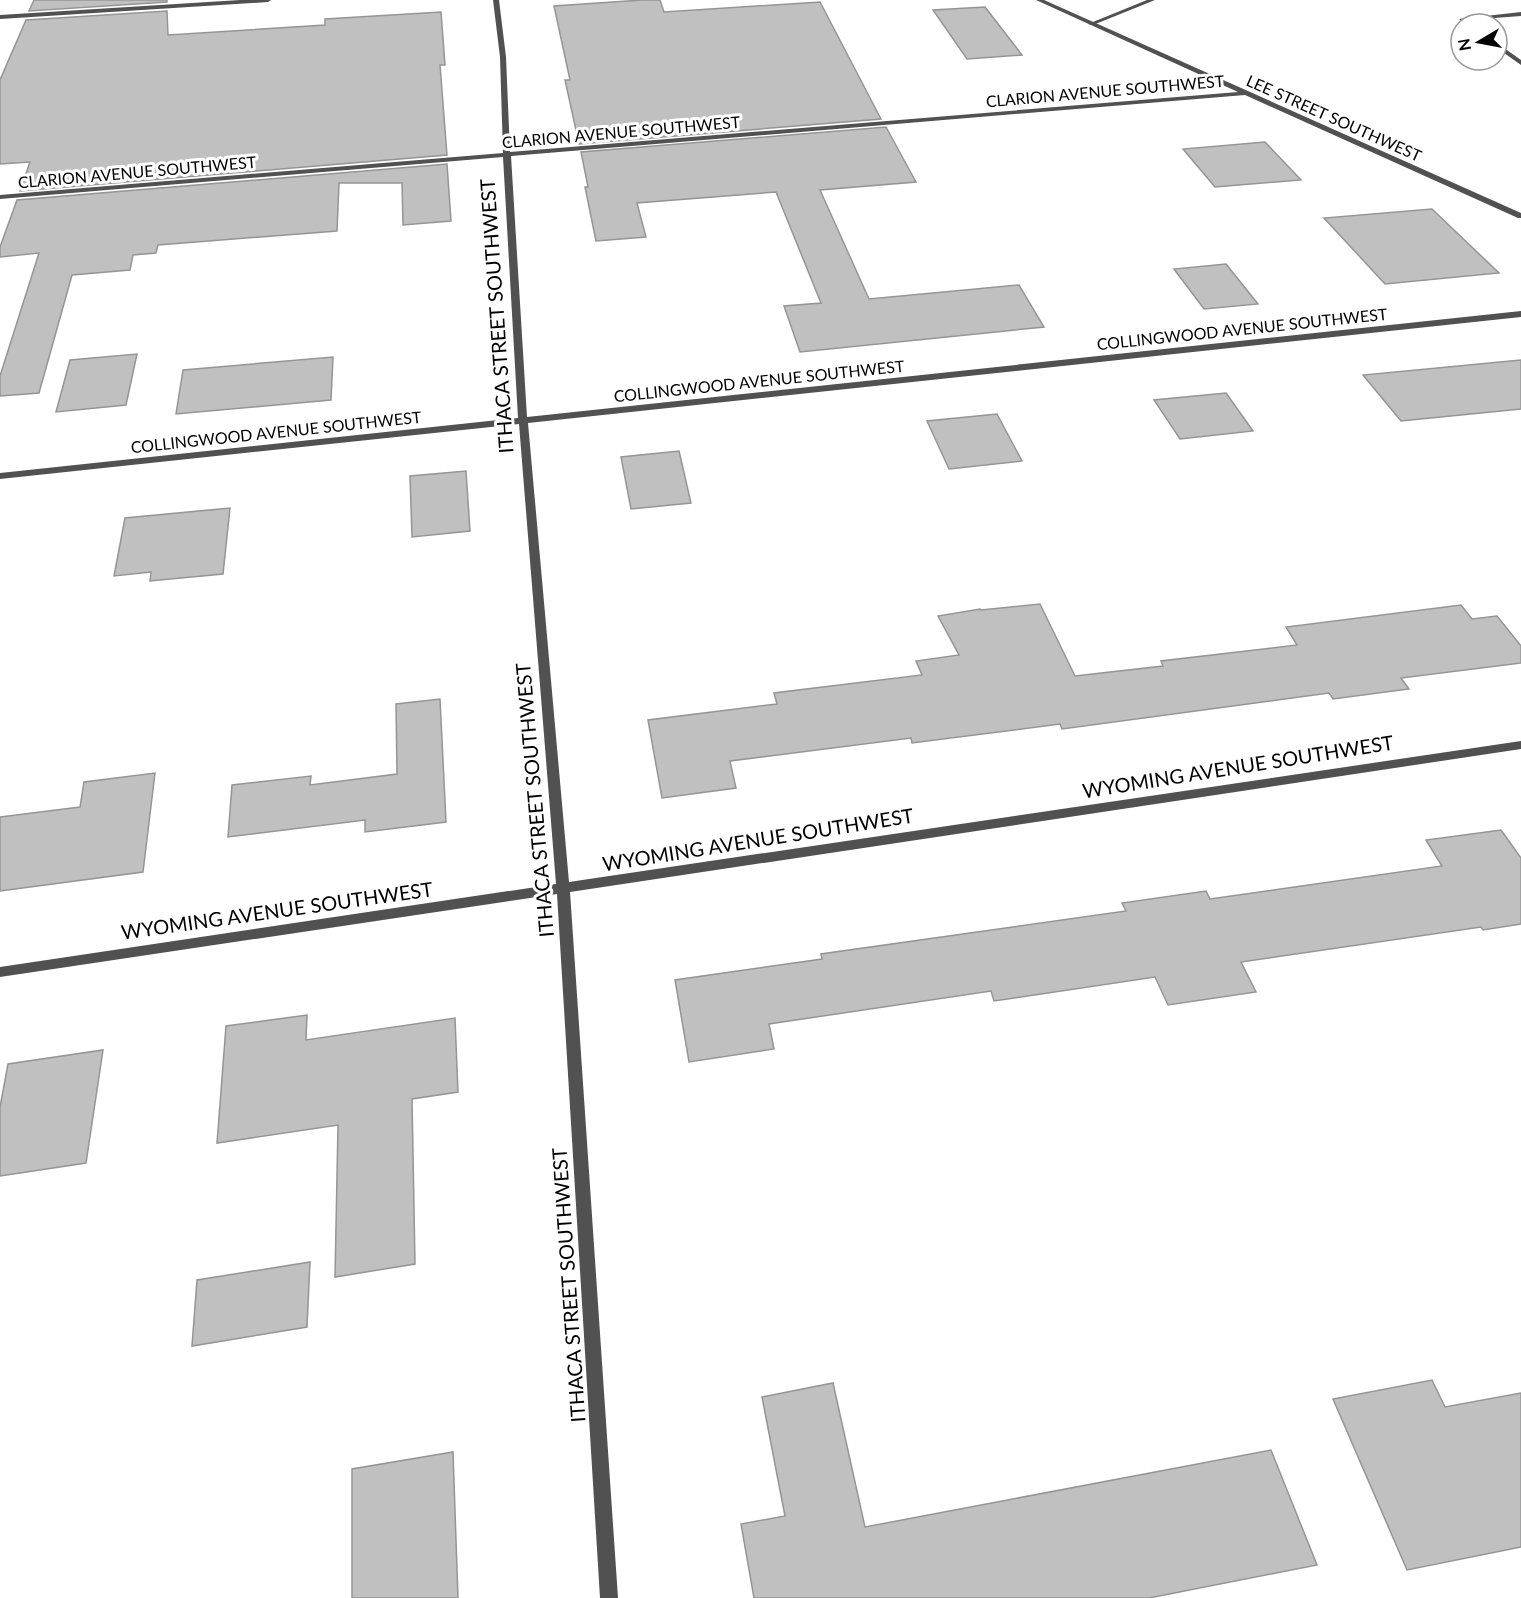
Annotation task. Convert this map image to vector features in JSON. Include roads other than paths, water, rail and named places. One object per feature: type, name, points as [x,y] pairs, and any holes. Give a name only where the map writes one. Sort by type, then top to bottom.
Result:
[{"type":"street","points":[[0,17],[268,0]]},
{"type":"street","name":"ITHACA STREET SOUTHWEST","points":[[496,0],[503,57],[523,421],[563,888],[609,1598]]},
{"type":"street","name":"LEE STREET SOUTHWEST","points":[[1039,0],[1521,216]]},
{"type":"street","points":[[1091,24],[1152,0]]},
{"type":"street","name":"CLARION AVENUE SOUTHWEST","points":[[0,197],[1245,93]]},
{"type":"street","name":"COLLINGWOOD AVENUE SOUTHWEST","points":[[0,476],[1521,314]]},
{"type":"street","name":"WYOMING AVENUE SOUTHWEST","points":[[0,972],[1521,745]]}]
